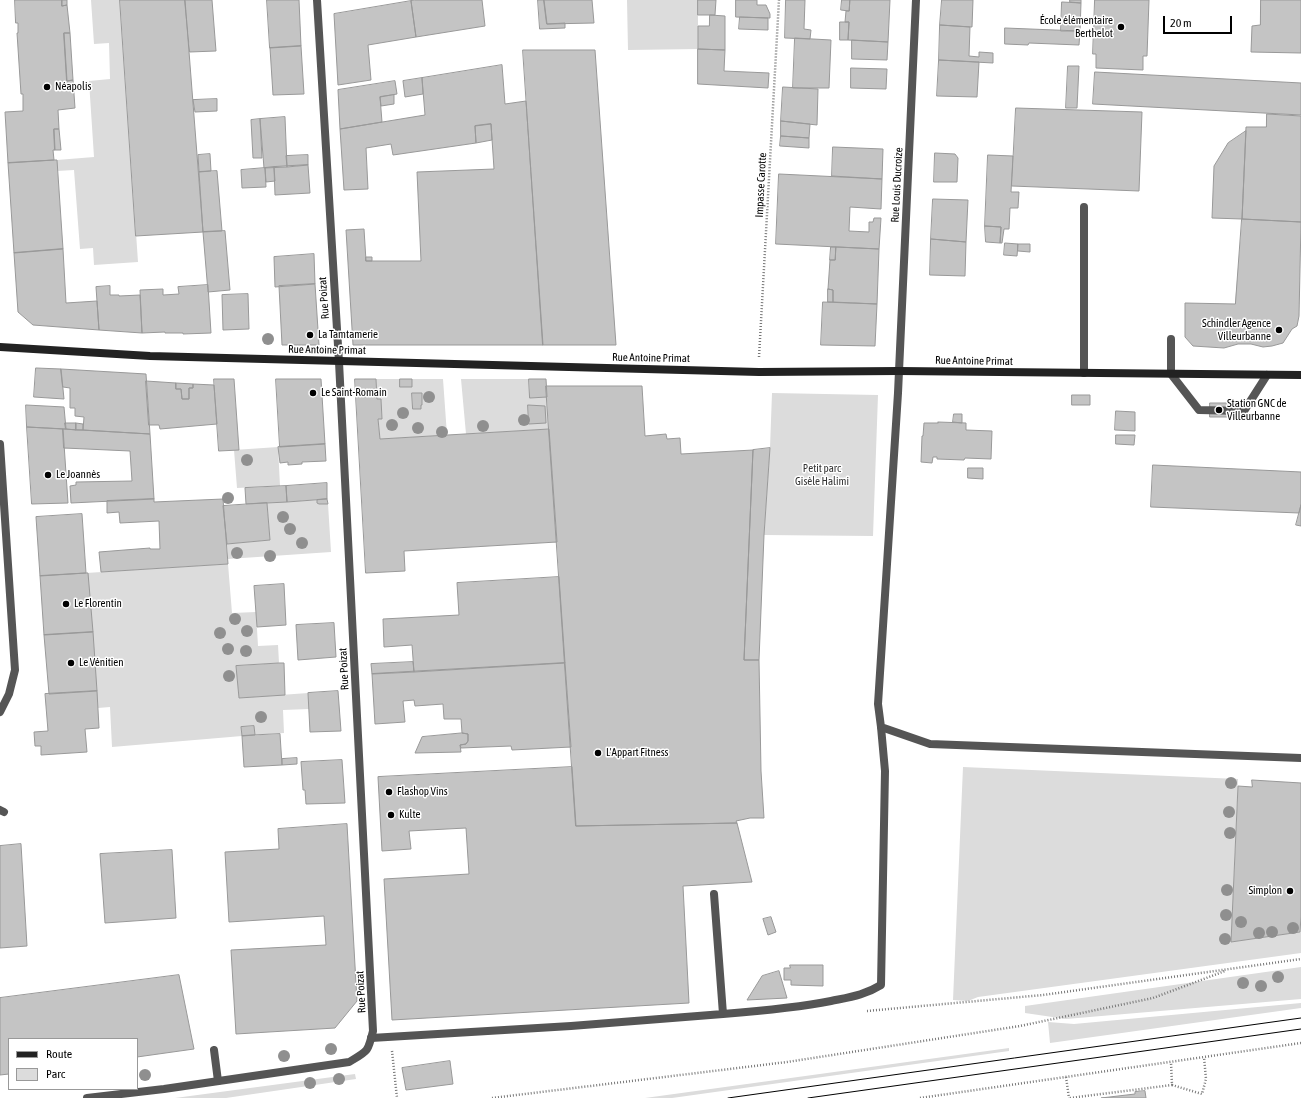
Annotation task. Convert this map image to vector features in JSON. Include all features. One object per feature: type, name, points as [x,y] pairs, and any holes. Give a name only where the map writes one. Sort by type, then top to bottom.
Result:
[{"type":"main road","name":"Rue Antoine Primat","points":[[0,347],[150,356],[758,372],[899,371],[1301,375]]},
{"type":"street","name":"Rue Poizat","points":[[87,1098],[349,1062],[364,1053],[369,1047],[373,1031],[339,362],[317,0]]},
{"type":"street","name":"Rue Louis Ducroize","points":[[724,1014],[807,1006],[870,992],[881,985],[885,771],[878,704],[899,371],[916,0]]},
{"type":"street","points":[[1084,207],[1084,373]]},
{"type":"street","points":[[1171,339],[1171,374],[1198,410],[1244,411],[1267,375]]},
{"type":"street","points":[[0,444],[15,670],[10,694],[0,712]]},
{"type":"street","points":[[881,727],[930,744],[1301,758]]},
{"type":"street","points":[[371,1038],[571,1026],[724,1014],[714,894]]},
{"type":"street","points":[[214,1050],[218,1081]]},
{"type":"path","name":"Impasse Carotte","points":[[758,372],[779,0]]},
{"type":"path","points":[[492,1098],[787,1062],[1020,1026],[1152,998],[1231,969]]},
{"type":"path","points":[[920,1098],[943,1096],[1301,1043]]},
{"type":"path","points":[[1066,1077],[1070,1098],[1172,1085],[1202,1094],[1206,1079],[1204,1057]]},
{"type":"path","points":[[1171,1062],[1172,1085]]},
{"type":"green space","points":[[91,0],[120,0],[138,262],[94,265],[93,248],[80,249],[74,170],[57,171],[57,160],[94,157],[89,81],[110,79],[109,43],[94,44]]},
{"type":"green space","points":[[627,0],[698,0],[698,49],[628,50]]},
{"type":"green space","points":[[376,379],[443,379],[447,435],[380,439],[378,419],[382,419],[381,399],[377,399]]},
{"type":"green space","points":[[461,379],[529,379],[530,398],[547,397],[549,429],[466,434]]},
{"type":"green space","name":"Petit parc Gisèle Halimi","points":[[772,393],[878,395],[873,536],[764,535]]},
{"type":"green space","points":[[278,447],[280,486],[237,488],[234,450]]},
{"type":"green space","points":[[317,500],[319,504],[328,504],[331,552],[228,559],[227,544],[270,540],[267,503]]},
{"type":"green space","points":[[228,564],[232,613],[256,612],[258,646],[278,645],[279,663],[236,666],[239,698],[308,693],[309,709],[283,710],[284,733],[255,735],[254,726],[241,727],[242,736],[112,747],[110,707],[98,708],[86,573]]},
{"type":"green space","points":[[963,767],[1238,779],[1231,942],[1300,932],[1301,916],[1301,953],[978,997],[968,1001],[953,1000]]},
{"type":"green space","points":[[1301,967],[1301,999],[1066,1019],[1025,1013],[1025,1006]]},
{"type":"green space","points":[[1301,1003],[1301,1008],[1050,1043],[1048,1022],[1074,1024]]},
{"type":"green space","points":[[1009,1048],[1009,1051],[672,1098],[645,1098]]},
{"type":"green space","points":[[355,1074],[356,1079],[226,1098],[175,1098]]},
{"type":"building","name":"Néapolis","points":[[15,0],[62,0],[62,6],[67,5],[70,33],[64,33],[67,81],[73,80],[75,108],[58,110],[59,129],[54,129],[54,160],[8,163],[5,112],[23,111],[23,94],[21,94],[17,33],[18,23],[16,23]]},
{"type":"building","points":[[62,0],[67,0],[67,5],[62,6]]},
{"type":"building","points":[[120,0],[185,0],[203,232],[136,236]]},
{"type":"building","points":[[185,0],[212,0],[216,51],[190,52]]},
{"type":"building","points":[[267,0],[299,0],[301,46],[270,48]]},
{"type":"building","points":[[482,0],[485,26],[416,37],[411,1]]},
{"type":"building","points":[[538,0],[544,0],[547,24],[565,23],[565,28],[540,29]]},
{"type":"building","points":[[544,0],[592,0],[594,23],[547,24]]},
{"type":"building","points":[[698,0],[716,0],[715,15],[698,15]]},
{"type":"building","points":[[736,0],[757,0],[757,5],[766,5],[770,18],[736,17]]},
{"type":"building","points":[[786,0],[805,0],[804,29],[811,30],[810,39],[785,38]]},
{"type":"building","points":[[842,0],[850,0],[849,11],[841,10]]},
{"type":"building","points":[[850,0],[890,0],[888,42],[848,40],[849,22],[845,22],[846,11],[849,11]]},
{"type":"building","points":[[942,0],[973,0],[972,27],[940,25]]},
{"type":"building","points":[[1070,0],[1081,0],[1081,3],[1070,2]]},
{"type":"building","name":"École élémentaire Berthelot","points":[[1095,0],[1149,0],[1147,56],[1143,56],[1143,70],[1096,68],[1096,54],[1093,54]]},
{"type":"building","points":[[1261,0],[1301,0],[1301,53],[1251,52],[1252,26],[1260,25]]},
{"type":"building","points":[[411,1],[416,37],[368,45],[371,80],[338,85],[334,14]]},
{"type":"building","points":[[1062,2],[1081,3],[1080,31],[1061,31]]},
{"type":"building","points":[[710,15],[725,16],[725,50],[698,49],[698,26],[709,26]]},
{"type":"building","points":[[740,17],[768,18],[768,30],[739,29]]},
{"type":"building","points":[[840,22],[849,22],[848,40],[840,40]]},
{"type":"building","points":[[940,25],[970,27],[969,56],[979,57],[979,52],[993,53],[993,63],[939,60]]},
{"type":"building","points":[[1005,28],[1080,31],[1079,45],[1029,43],[1028,45],[1005,44]]},
{"type":"building","points":[[64,33],[70,33],[73,80],[67,81]]},
{"type":"building","points":[[795,38],[831,40],[829,88],[793,88]]},
{"type":"building","points":[[852,40],[888,42],[887,60],[852,59]]},
{"type":"building","points":[[301,46],[304,94],[273,95],[270,48]]},
{"type":"building","points":[[698,49],[725,50],[724,71],[769,73],[768,88],[698,84]]},
{"type":"building","points":[[523,50],[595,50],[616,345],[543,345]]},
{"type":"building","points":[[939,60],[979,62],[977,97],[937,96]]},
{"type":"building","points":[[502,65],[505,104],[526,101],[543,345],[353,345],[346,230],[364,229],[366,261],[421,261],[417,172],[494,169],[491,124],[475,126],[476,143],[393,155],[391,144],[366,148],[368,189],[344,190],[340,129],[425,115],[422,78]]},
{"type":"building","points":[[1068,66],[1079,66],[1077,108],[1066,108]]},
{"type":"building","points":[[851,68],[887,69],[886,89],[851,88]]},
{"type":"building","points":[[1095,72],[1301,83],[1301,115],[1093,104]]},
{"type":"building","points":[[422,78],[423,94],[405,97],[403,81]]},
{"type":"building","points":[[395,81],[397,94],[380,97],[382,122],[340,129],[338,90]]},
{"type":"building","points":[[783,87],[818,89],[817,125],[781,121]]},
{"type":"building","points":[[394,95],[394,104],[381,106],[380,97]]},
{"type":"building","points":[[217,99],[217,111],[195,112],[193,100]]},
{"type":"building","points":[[1016,108],[1142,112],[1139,191],[1012,186]]},
{"type":"building","points":[[1267,114],[1301,116],[1301,222],[1242,219],[1246,127],[1266,127]]},
{"type":"building","points":[[285,117],[287,167],[264,168],[260,119]]},
{"type":"building","points":[[260,119],[262,158],[253,158],[251,120]]},
{"type":"building","points":[[781,121],[810,124],[809,138],[781,136]]},
{"type":"building","points":[[491,124],[492,140],[476,143],[475,126]]},
{"type":"building","points":[[54,129],[59,129],[61,150],[55,150]]},
{"type":"building","points":[[1246,131],[1242,219],[1212,218],[1214,166],[1228,143]]},
{"type":"building","points":[[781,136],[809,138],[809,148],[780,146]]},
{"type":"building","points":[[833,147],[883,149],[882,179],[832,176]]},
{"type":"building","points":[[935,153],[955,154],[958,158],[957,182],[934,182]]},
{"type":"building","points":[[210,154],[211,171],[199,172],[198,155]]},
{"type":"building","points":[[308,155],[308,165],[287,167],[286,156]]},
{"type":"building","points":[[988,155],[1013,156],[1011,192],[1019,192],[1018,208],[1010,208],[1009,229],[1004,229],[1002,243],[1000,243],[1001,227],[985,226]]},
{"type":"building","points":[[57,160],[63,249],[14,253],[8,163]]},
{"type":"building","points":[[308,165],[310,193],[275,195],[274,167]]},
{"type":"building","points":[[274,167],[275,181],[266,182],[265,168]]},
{"type":"building","points":[[265,168],[266,187],[242,188],[241,170]]},
{"type":"building","points":[[217,171],[222,231],[203,232],[199,172]]},
{"type":"building","points":[[779,174],[882,179],[881,209],[850,207],[849,231],[869,232],[869,222],[873,222],[874,218],[881,218],[879,249],[776,244]]},
{"type":"building","points":[[933,199],[968,200],[966,242],[931,239]]},
{"type":"building","points":[[1242,219],[1301,222],[1299,316],[1297,326],[1292,329],[1283,343],[1272,346],[1263,347],[1251,344],[1238,344],[1224,348],[1193,346],[1185,337],[1185,303],[1235,304]]},
{"type":"building","points":[[985,226],[1001,227],[1000,243],[986,242]]},
{"type":"building","points":[[225,231],[230,290],[208,292],[203,232]]},
{"type":"building","points":[[931,239],[966,242],[965,276],[930,275]]},
{"type":"building","points":[[1005,243],[1018,244],[1017,256],[1004,255]]},
{"type":"building","points":[[1018,244],[1030,244],[1030,252],[1018,251]]},
{"type":"building","points":[[831,247],[836,247],[835,260],[830,260]]},
{"type":"building","points":[[836,247],[879,249],[877,304],[833,302],[833,290],[828,289],[830,260],[835,260]]},
{"type":"building","points":[[63,249],[66,303],[97,301],[99,330],[33,325],[18,312],[14,253]]},
{"type":"building","points":[[314,254],[315,284],[275,287],[274,257]]},
{"type":"building","points":[[366,257],[372,257],[372,261],[366,261]]},
{"type":"building","points":[[315,284],[319,345],[282,345],[279,286]]},
{"type":"building","points":[[208,285],[211,333],[142,333],[140,290],[163,289],[163,295],[179,294],[178,287]]},
{"type":"building","points":[[110,286],[110,295],[140,295],[142,333],[99,330],[96,287]]},
{"type":"building","points":[[828,289],[833,290],[833,302],[828,302]]},
{"type":"building","points":[[248,294],[249,329],[223,330],[222,295]]},
{"type":"building","points":[[823,302],[877,304],[875,346],[821,345]]},
{"type":"building","points":[[36,368],[61,369],[64,399],[34,397]]},
{"type":"building","points":[[61,369],[146,374],[150,434],[83,430],[84,417],[75,416],[75,408],[70,408],[70,388],[63,387]]},
{"type":"building","points":[[214,379],[234,379],[239,450],[219,451]]},
{"type":"building","points":[[276,379],[321,379],[325,444],[280,447]]},
{"type":"building","points":[[355,379],[376,379],[377,399],[381,399],[382,419],[378,419],[380,439],[549,429],[557,542],[404,551],[405,571],[366,573]]},
{"type":"building","points":[[400,379],[412,379],[412,387],[400,387]]},
{"type":"building","points":[[529,379],[546,379],[547,397],[530,398]]},
{"type":"building","points":[[146,381],[176,383],[176,389],[181,389],[182,399],[189,399],[189,388],[193,388],[193,384],[214,385],[217,424],[160,429],[159,425],[149,425]]},
{"type":"building","points":[[176,383],[193,384],[193,388],[189,388],[189,399],[182,399],[181,389],[176,389]]},
{"type":"building","points":[[546,386],[642,386],[645,436],[666,434],[667,439],[680,438],[681,454],[753,450],[744,660],[759,660],[761,771],[764,818],[750,818],[736,821],[737,823],[576,826]]},
{"type":"building","points":[[412,393],[422,393],[421,409],[413,409]]},
{"type":"building","points":[[1072,395],[1090,395],[1090,405],[1072,405]]},
{"type":"building","points":[[1210,403],[1232,403],[1231,417],[1210,417]]},
{"type":"building","points":[[26,405],[64,407],[66,429],[27,427]]},
{"type":"building","points":[[528,405],[545,406],[546,423],[529,424]]},
{"type":"building","points":[[1116,411],[1135,412],[1135,431],[1115,430]]},
{"type":"building","points":[[954,414],[962,414],[962,423],[953,422]]},
{"type":"building","points":[[65,423],[76,423],[76,430],[66,429]]},
{"type":"building","points":[[76,423],[83,424],[83,430],[76,430]]},
{"type":"building","points":[[924,423],[966,423],[966,430],[992,431],[991,459],[965,458],[964,460],[937,459],[937,457],[933,457],[932,463],[921,462]]},
{"type":"building","name":"Le Joannès","points":[[27,427],[63,429],[68,503],[32,504]]},
{"type":"building","points":[[63,429],[150,434],[154,499],[71,503],[70,486],[76,485],[76,482],[132,481],[130,451],[64,448]]},
{"type":"building","points":[[1116,435],[1135,435],[1134,445],[1116,444]]},
{"type":"building","points":[[325,444],[326,461],[302,462],[302,464],[288,465],[288,462],[280,463],[278,447]]},
{"type":"building","points":[[770,448],[764,535],[759,660],[744,660],[753,450]]},
{"type":"building","points":[[1153,465],[1301,472],[1301,505],[1299,513],[1151,507]]},
{"type":"building","points":[[968,468],[983,468],[983,479],[968,478]]},
{"type":"building","points":[[327,483],[327,499],[287,502],[286,486]]},
{"type":"building","points":[[286,486],[287,502],[246,504],[245,488]]},
{"type":"building","points":[[154,499],[154,502],[223,499],[228,564],[101,572],[99,552],[150,548],[160,549],[159,521],[120,523],[119,512],[107,513],[107,501]]},
{"type":"building","points":[[327,499],[328,504],[317,503],[317,500]]},
{"type":"building","points":[[267,503],[270,540],[227,544],[223,506]]},
{"type":"building","points":[[1301,505],[1301,526],[1296,525]]},
{"type":"building","points":[[82,514],[86,573],[40,576],[36,517]]},
{"type":"building","name":"Le Florentin","points":[[88,573],[93,632],[44,635],[40,576]]},
{"type":"building","points":[[559,577],[565,663],[414,672],[412,645],[384,647],[383,619],[459,615],[457,583]]},
{"type":"building","points":[[284,584],[286,625],[257,627],[254,586]]},
{"type":"building","points":[[334,623],[336,657],[298,660],[296,625]]},
{"type":"building","name":"Le Vénitien","points":[[93,632],[97,691],[49,694],[44,635]]},
{"type":"building","points":[[413,662],[414,672],[372,674],[371,664]]},
{"type":"building","points":[[284,663],[285,695],[239,698],[236,666]]},
{"type":"building","points":[[565,663],[571,747],[512,750],[511,746],[461,748],[460,745],[466,744],[468,741],[468,734],[462,733],[461,719],[444,719],[443,704],[415,706],[414,700],[403,701],[405,722],[375,724],[372,674]]},
{"type":"building","points":[[97,691],[99,728],[85,729],[87,752],[41,755],[41,746],[35,746],[34,732],[48,731],[45,694]]},
{"type":"building","points":[[338,691],[341,731],[310,732],[308,693]]},
{"type":"building","points":[[254,726],[255,735],[242,736],[241,727]]},
{"type":"building","points":[[462,733],[468,734],[468,741],[466,744],[460,745],[461,752],[415,753],[422,737]]},
{"type":"building","points":[[280,734],[282,765],[244,767],[242,736]]},
{"type":"building","points":[[297,758],[297,764],[282,765],[282,759]]},
{"type":"building","points":[[342,760],[345,803],[306,804],[305,790],[303,790],[301,762]]},
{"type":"building","points":[[572,767],[576,826],[737,823],[752,882],[683,886],[689,1003],[392,1020],[384,879],[469,874],[466,828],[409,831],[411,849],[382,851],[378,777]]},
{"type":"building","points":[[1252,780],[1301,783],[1300,932],[1231,942],[1238,786],[1252,787]]},
{"type":"building","points":[[347,824],[357,1001],[335,1028],[236,1034],[231,950],[326,945],[324,916],[229,922],[225,852],[279,849],[278,829]]},
{"type":"building","points":[[21,844],[27,946],[0,948],[0,846]]},
{"type":"building","points":[[172,850],[176,918],[105,923],[100,854]]},
{"type":"building","points":[[771,917],[776,932],[768,935],[763,919]]},
{"type":"building","points":[[790,965],[823,965],[823,986],[791,985],[791,980],[784,980],[784,968],[790,968]]},
{"type":"building","points":[[779,971],[787,998],[747,1000],[762,976]]},
{"type":"building","points":[[179,975],[194,1049],[138,1057],[138,1038],[8,1038],[8,1074],[0,1075],[0,998]]},
{"type":"building","points":[[450,1061],[453,1084],[406,1090],[402,1068]]},
{"type":"building","points":[[1145,1091],[1146,1098],[1101,1098],[1135,1094],[1135,1092]]},
{"type":"tram line","points":[[728,1098],[1301,1018]]},
{"type":"tram line","points":[[808,1098],[1301,1029]]},
{"type":"place","name":"École élémentaire Berthelot","points":[[1121,27]]},
{"type":"place","name":"Néapolis","points":[[47,87]]},
{"type":"place","name":"Schindler Agence Villeurbanne","points":[[1279,330]]},
{"type":"place","name":"La Tamtamerie","points":[[310,335]]},
{"type":"place","name":"Le Saint-Romain","points":[[313,393]]},
{"type":"place","name":"Station GNC de Villeurbanne","points":[[1219,410]]},
{"type":"place","name":"Le Joannès","points":[[48,475]]},
{"type":"place","name":"Le Florentin","points":[[66,604]]},
{"type":"place","name":"Le Vénitien","points":[[71,663]]},
{"type":"place","name":"L'Appart Fitness","points":[[598,753]]},
{"type":"place","name":"Flashop Vins","points":[[389,792]]},
{"type":"place","name":"Kulte","points":[[391,815]]},
{"type":"place","name":"Simplon","points":[[1290,891]]}]
